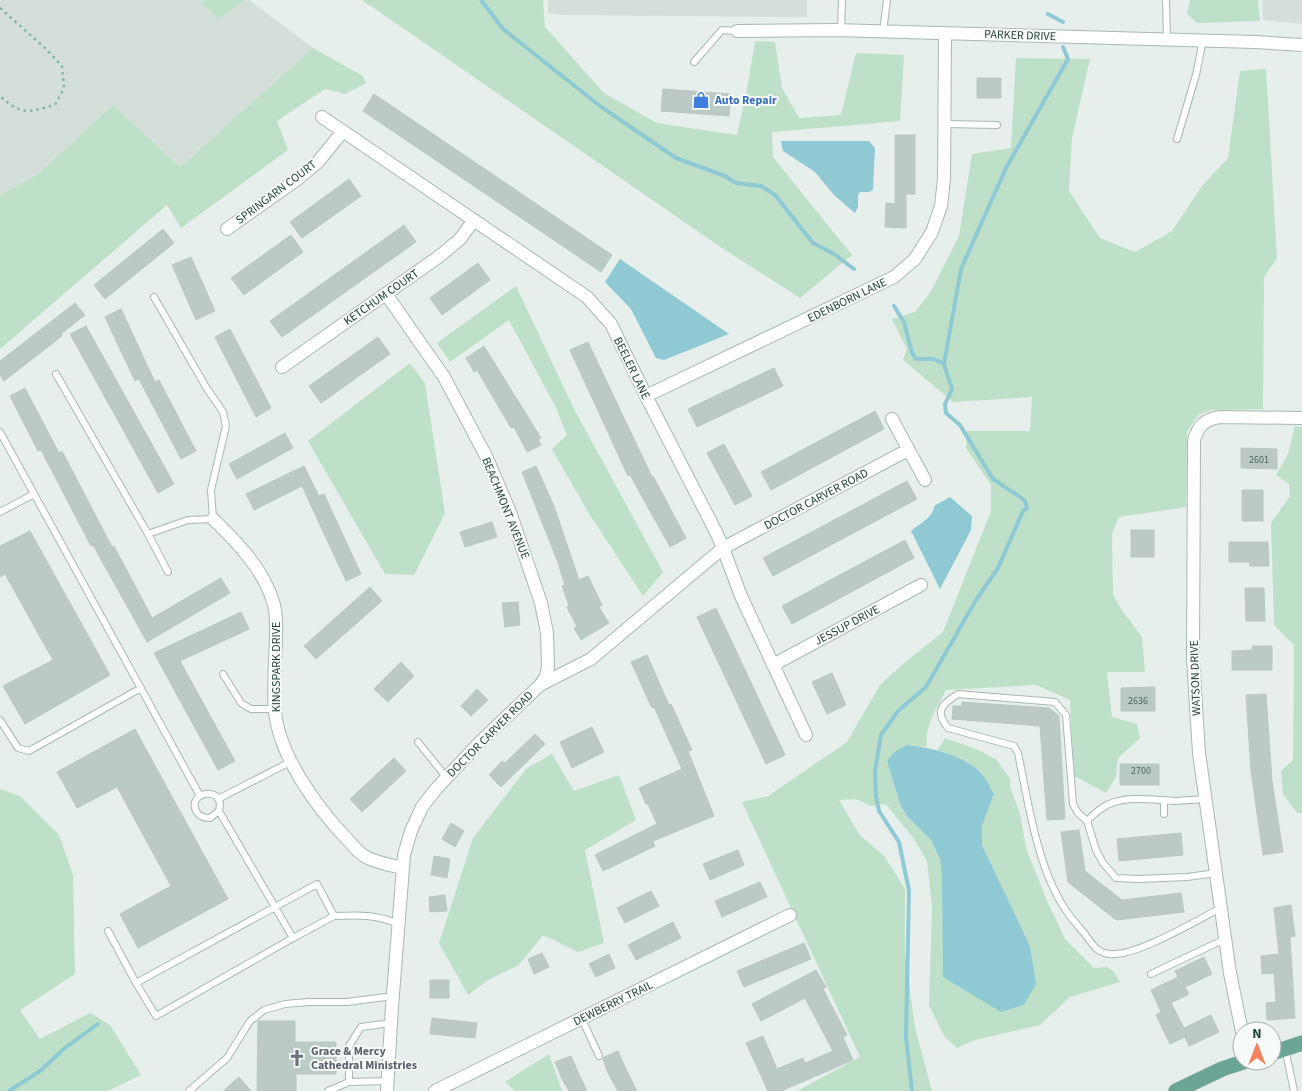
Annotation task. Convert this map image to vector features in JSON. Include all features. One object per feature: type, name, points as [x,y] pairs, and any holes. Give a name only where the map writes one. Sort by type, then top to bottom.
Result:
[{"type":"main road","points":[[1282,1049],[1302,1043]]},
{"type":"main road","points":[[1180,1090],[1232,1066]]},
{"type":"street","name":"PARKER DRIVE","points":[[737,31],[841,30],[1203,40],[1302,45]]},
{"type":"street","name":"EDENBORN LANE","points":[[646,396],[894,277],[915,259],[932,232],[941,206],[944,179],[945,33]]},
{"type":"street","name":"BEELER LANE","points":[[322,117],[587,297],[603,313],[611,324],[723,548],[741,596],[806,735]]},
{"type":"street","name":"SPRINGARN COURT","points":[[227,229],[299,178],[318,162],[343,131]]},
{"type":"street","name":"KETCHUM COURT","points":[[282,367],[454,245],[474,220]]},
{"type":"street","name":"BEACHMONT AVENUE","points":[[386,294],[444,377],[489,462],[510,512],[542,603],[547,633],[548,666],[546,677],[540,685]]},
{"type":"street","name":"WATSON DRIVE","points":[[1240,1021],[1230,973],[1199,753],[1194,667],[1194,440],[1202,423],[1211,418],[1302,418]]},
{"type":"street","points":[[892,419],[925,480]]},
{"type":"street","name":"DOCTOR CARVER ROAD","points":[[387,1086],[403,868],[411,831],[422,807],[446,778],[486,736],[540,685],[591,659],[723,548],[908,450]]},
{"type":"street","name":"KINGSPARK DRIVE","points":[[213,519],[247,554],[270,591],[275,607],[276,623],[274,710],[276,726],[283,745],[307,790],[326,817],[360,853],[377,862],[403,868]]},
{"type":"street","name":"JESSUP DRIVE","points":[[773,665],[921,585]]},
{"type":"street","name":"DEWBERRY TRAIL","points":[[436,1091],[790,915]]},
{"type":"lane","points":[[841,30],[842,0]]},
{"type":"lane","points":[[883,32],[887,0]]},
{"type":"lane","points":[[1166,0],[1167,39]]},
{"type":"lane","points":[[694,62],[722,30],[737,31]]},
{"type":"lane","points":[[1177,139],[1196,76],[1203,40]]},
{"type":"lane","points":[[944,124],[997,124]]},
{"type":"lane","points":[[148,534],[188,520],[213,519],[211,490],[226,426],[223,412],[206,387],[154,297]]},
{"type":"lane","points":[[56,374],[168,572]]},
{"type":"lane","points":[[0,432],[200,796]]},
{"type":"lane","points":[[0,512],[34,494]]},
{"type":"lane","points":[[223,674],[241,703],[251,709],[274,710]]},
{"type":"lane","points":[[0,720],[18,748],[29,751],[141,688]]},
{"type":"lane","points":[[1216,873],[1187,877],[1138,879],[1116,878],[1106,868],[1096,850],[1087,821],[1078,813],[1073,804],[1066,715],[1055,702],[958,694],[945,702],[940,711],[941,720],[948,728],[1014,746],[1018,752],[1035,833],[1050,878],[1064,908],[1097,951],[1106,954],[1116,954],[1148,945],[1221,908]]},
{"type":"lane","points":[[418,742],[446,778]]},
{"type":"lane","points":[[218,799],[292,761]]},
{"type":"lane","points":[[219,811],[210,818],[206,818],[198,815],[195,803],[200,796],[208,793],[218,799],[219,811],[293,938]]},
{"type":"lane","points":[[1087,821],[1103,806],[1120,801],[1138,799],[1175,801],[1206,799]]},
{"type":"lane","points":[[1164,800],[1164,814]]},
{"type":"lane","points":[[136,984],[317,884],[334,916]]},
{"type":"lane","points":[[108,931],[136,984],[156,1016],[334,916],[363,914],[386,918],[398,924]]},
{"type":"lane","points":[[1151,974],[1225,939]]},
{"type":"lane","points":[[189,1091],[227,1058],[250,1021],[264,1010],[285,1004],[347,1002],[393,996]]},
{"type":"lane","points":[[582,1018],[599,1056]]},
{"type":"lane","points":[[349,1082],[349,1046],[361,1027],[391,1023]]},
{"type":"lane","points":[[1282,1058],[1294,1091]]},
{"type":"lane","points":[[328,1091],[349,1082],[387,1086]]},
{"type":"path","points":[[0,8],[45,48],[62,66],[64,88],[55,104],[28,112],[10,105],[0,96]]},
{"type":"shaded area","points":[[0,0],[204,0],[201,2],[219,19],[245,0],[249,0],[313,48],[180,167],[113,105],[38,174],[0,195]]},
{"type":"shaded area","points":[[548,0],[807,0],[807,17],[563,15],[548,13]]},
{"type":"shaded area","points":[[1262,0],[1302,0],[1302,24],[1263,20]]},
{"type":"green space","points":[[204,0],[245,0],[219,19],[201,3]]},
{"type":"green space","points":[[362,0],[543,0],[545,27],[604,93],[657,123],[737,135],[755,41],[775,42],[782,88],[799,118],[841,115],[856,53],[904,55],[900,121],[772,132],[773,157],[852,255],[800,298],[719,246]]},
{"type":"green space","points":[[1190,0],[1258,0],[1260,21],[1197,23],[1187,14]]},
{"type":"green space","points":[[313,48],[363,76],[366,83],[345,94],[325,89],[277,121],[288,150],[181,228],[167,205],[0,349],[0,195],[38,174],[113,105],[180,167]]},
{"type":"green space","points":[[1016,58],[1090,59],[1072,138],[1069,191],[1100,238],[1135,252],[1172,231],[1202,186],[1228,158],[1240,71],[1266,69],[1277,258],[1264,277],[1263,409],[1211,410],[1198,415],[1187,432],[1186,507],[1119,517],[1112,534],[1113,594],[1121,609],[1142,637],[1145,672],[1107,672],[1112,717],[1137,724],[1140,738],[1118,758],[1116,777],[1106,793],[1074,776],[1070,700],[1036,685],[946,690],[929,724],[927,747],[907,745],[887,761],[900,804],[907,816],[931,840],[940,859],[942,877],[1030,946],[982,845],[982,826],[994,794],[982,773],[968,762],[937,751],[945,738],[976,749],[996,759],[1010,779],[1011,789],[1020,814],[1026,848],[1065,939],[1094,968],[1107,967],[1113,971],[1120,982],[1070,997],[1040,1025],[975,1040],[957,1048],[944,1036],[929,1005],[932,907],[927,861],[914,839],[886,804],[871,806],[856,799],[839,800],[859,834],[885,857],[905,889],[905,953],[915,1028],[932,1091],[797,1091],[860,1057],[742,802],[768,796],[847,742],[880,685],[943,632],[991,511],[991,485],[966,448],[967,431],[1030,431],[1032,397],[953,402],[903,360],[907,349],[892,319],[915,312],[930,293],[959,236],[972,154],[1011,148]]},
{"type":"green space","points":[[516,286],[574,409],[663,572],[643,596],[588,512],[552,449],[567,435],[556,408],[509,320],[450,362],[437,343]]},
{"type":"green space","points":[[410,363],[425,383],[445,513],[414,575],[385,574],[308,441]]},
{"type":"green space","points":[[1295,426],[1302,427],[1302,813],[1297,813],[1283,794],[1281,771],[1293,760],[1294,645],[1274,625],[1271,523],[1290,496],[1289,484],[1276,475],[1288,454]]},
{"type":"green space","points":[[552,754],[574,791],[619,775],[636,820],[585,850],[604,943],[578,952],[543,935],[519,965],[488,980],[468,995],[439,943],[473,838],[526,769]]},
{"type":"green space","points":[[0,789],[20,796],[59,835],[73,875],[75,974],[20,1010],[40,1039],[90,1013],[110,1025],[141,1075],[108,1091],[0,1091]]},
{"type":"green space","points":[[549,1054],[562,1091],[515,1091],[505,1082]]},
{"type":"water","points":[[781,141],[869,141],[875,148],[873,189],[870,192],[860,192],[858,195],[858,207],[855,213],[834,195],[815,172],[783,151]]},
{"type":"water","points":[[620,259],[729,334],[664,360],[656,358],[631,309],[605,282]]},
{"type":"water","points":[[950,497],[972,516],[971,530],[940,589],[911,531],[932,514],[934,506]]},
{"type":"water","points":[[907,745],[936,750],[967,762],[984,776],[994,794],[982,826],[982,845],[1030,946],[1036,984],[1024,1005],[1001,1012],[943,977],[942,877],[940,859],[931,840],[907,816],[900,804],[887,761],[894,752]]},
{"type":"building","points":[[977,78],[1001,78],[1001,98],[977,98]]},
{"type":"building","points":[[663,89],[731,94],[729,116],[661,111]]},
{"type":"building","points":[[374,94],[612,255],[601,272],[363,111]]},
{"type":"building","points":[[895,135],[915,135],[915,194],[906,194],[906,228],[885,227],[886,203],[895,204]]},
{"type":"building","points":[[349,179],[361,196],[302,238],[290,222]]},
{"type":"building","points":[[404,225],[416,242],[282,337],[270,321]]},
{"type":"building","points":[[163,229],[174,243],[105,299],[94,285]]},
{"type":"building","points":[[291,235],[303,252],[244,295],[231,278]]},
{"type":"building","points":[[191,257],[215,311],[196,320],[172,265]]},
{"type":"building","points":[[478,263],[490,280],[442,315],[430,298]]},
{"type":"building","points":[[75,303],[85,315],[61,334],[62,336],[4,381],[0,375],[0,361]]},
{"type":"building","points":[[121,309],[155,382],[159,380],[196,451],[181,459],[139,379],[135,381],[105,317]]},
{"type":"building","points":[[86,326],[174,484],[158,493],[70,334]]},
{"type":"building","points":[[230,329],[271,408],[256,417],[215,337]]},
{"type":"building","points":[[378,337],[390,354],[321,403],[309,386]]},
{"type":"building","points":[[588,342],[652,477],[686,538],[670,547],[630,475],[628,476],[570,350]]},
{"type":"building","points":[[484,346],[541,438],[538,439],[541,445],[527,452],[514,427],[511,428],[477,370],[474,372],[466,358]]},
{"type":"building","points":[[774,368],[783,386],[697,427],[688,409]]},
{"type":"building","points":[[25,388],[59,453],[62,451],[112,547],[114,546],[152,618],[221,578],[230,593],[147,642],[93,545],[91,546],[41,450],[38,451],[10,396]]},
{"type":"building","points":[[875,411],[884,429],[771,490],[761,472]]},
{"type":"building","points":[[285,433],[293,448],[237,479],[229,464]]},
{"type":"building","points":[[724,444],[752,496],[735,505],[707,453]]},
{"type":"building","points":[[1241,448],[1277,449],[1277,469],[1241,468]]},
{"type":"building","points":[[304,466],[319,496],[324,494],[361,574],[346,581],[302,486],[254,510],[246,494]]},
{"type":"building","points":[[536,466],[554,506],[579,580],[588,576],[602,605],[599,607],[609,623],[581,640],[574,628],[577,627],[567,607],[569,606],[562,586],[565,585],[557,560],[522,472]]},
{"type":"building","points":[[907,481],[917,499],[773,576],[763,558]]},
{"type":"building","points":[[1242,490],[1263,490],[1263,521],[1242,521]]},
{"type":"building","points":[[492,522],[497,537],[465,547],[460,532]]},
{"type":"building","points":[[1131,530],[1154,530],[1154,557],[1131,557]]},
{"type":"building","points":[[30,531],[110,675],[25,724],[3,686],[53,660],[5,574],[0,577],[0,546]]},
{"type":"building","points":[[905,540],[914,558],[792,624],[782,606]]},
{"type":"building","points":[[1229,542],[1268,542],[1269,566],[1250,566],[1249,562],[1229,562]]},
{"type":"building","points":[[370,587],[382,601],[316,659],[304,646]]},
{"type":"building","points":[[1245,588],[1264,588],[1265,621],[1246,621]]},
{"type":"building","points":[[518,602],[520,625],[505,627],[502,603]]},
{"type":"building","points":[[716,608],[785,755],[766,764],[697,617]]},
{"type":"building","points":[[241,612],[249,629],[180,661],[235,761],[218,770],[154,653]]},
{"type":"building","points":[[1252,646],[1272,646],[1272,670],[1232,670],[1232,651],[1252,650]]},
{"type":"building","points":[[647,655],[669,705],[671,704],[692,750],[688,751],[714,816],[653,841],[655,846],[603,871],[595,855],[657,824],[639,788],[682,769],[631,662]]},
{"type":"building","points":[[401,662],[414,676],[388,702],[374,689]]},
{"type":"building","points":[[832,673],[846,705],[827,714],[812,682]]},
{"type":"building","points":[[1155,687],[1155,711],[1121,711],[1121,688]]},
{"type":"building","points":[[477,689],[488,700],[471,716],[461,706]]},
{"type":"building","points":[[1266,694],[1272,781],[1283,852],[1263,855],[1251,771],[1246,695]]},
{"type":"building","points":[[962,702],[1049,708],[1059,716],[1065,819],[1047,820],[1040,726],[952,719],[953,706],[962,706]]},
{"type":"building","points":[[592,727],[604,752],[572,768],[560,742]]},
{"type":"building","points":[[135,729],[228,899],[138,948],[120,914],[171,886],[117,787],[77,808],[57,772]]},
{"type":"building","points":[[535,734],[545,744],[501,787],[489,775],[502,761],[505,763]]},
{"type":"building","points":[[394,758],[406,771],[362,812],[350,799]]},
{"type":"building","points":[[1120,764],[1159,764],[1159,785],[1120,785]]},
{"type":"building","points":[[451,823],[464,831],[455,847],[442,839]]},
{"type":"building","points":[[1079,830],[1085,871],[1122,900],[1181,893],[1184,912],[1116,920],[1068,882],[1061,832]]},
{"type":"building","points":[[1181,833],[1183,855],[1119,861],[1117,839]]},
{"type":"building","points":[[738,850],[744,865],[710,880],[703,864]]},
{"type":"building","points":[[434,856],[450,859],[447,878],[431,875]]},
{"type":"building","points":[[760,882],[767,897],[722,917],[715,901]]},
{"type":"building","points":[[651,891],[659,906],[625,923],[617,908]]},
{"type":"building","points":[[445,895],[447,911],[430,912],[429,897]]},
{"type":"building","points":[[1291,905],[1295,936],[1290,937],[1295,1018],[1267,1020],[1266,1003],[1276,1002],[1274,973],[1262,974],[1261,956],[1279,954],[1274,908]]},
{"type":"building","points":[[673,922],[681,938],[636,960],[628,945]]},
{"type":"building","points":[[804,943],[811,959],[744,987],[737,971]]},
{"type":"building","points":[[542,953],[549,967],[534,974],[528,959]]},
{"type":"building","points":[[609,954],[615,968],[596,977],[589,964]]},
{"type":"building","points":[[1204,957],[1212,974],[1185,987],[1189,994],[1171,1003],[1184,1028],[1211,1015],[1219,1032],[1189,1046],[1185,1037],[1170,1044],[1156,1015],[1161,1012],[1151,990],[1178,977],[1175,971]]},
{"type":"building","points":[[816,970],[826,987],[823,989],[847,1035],[843,1037],[853,1060],[781,1091],[768,1091],[746,1043],[763,1036],[777,1069],[803,1058],[805,1063],[833,1051],[805,998],[761,1021],[752,1004]]},
{"type":"building","points":[[430,980],[449,980],[449,998],[430,998]]},
{"type":"building","points":[[432,1018],[477,1023],[475,1038],[430,1034]]},
{"type":"building","name":"Grace & Mercy Cathedral Ministries","points":[[258,1021],[295,1021],[295,1042],[336,1042],[336,1074],[296,1074],[296,1091],[257,1091]]},
{"type":"building","points":[[618,1051],[637,1091],[618,1091],[608,1073],[603,1059]]},
{"type":"building","points":[[571,1056],[587,1091],[569,1091],[562,1079],[555,1062]]},
{"type":"building","points":[[239,1077],[251,1091],[223,1091]]},
{"type":"waterway","points":[[481,0],[503,29],[600,106],[676,158],[725,176],[736,183],[761,186],[775,195],[813,243],[834,254],[854,269]]},
{"type":"waterway","points":[[1048,14],[1063,22]]},
{"type":"waterway","points":[[912,1091],[906,1037],[909,891],[899,842],[879,811],[875,771],[881,735],[898,711],[926,687],[976,600],[998,568],[1023,511],[1027,508],[1025,501],[993,479],[960,425],[946,413],[945,404],[952,389],[944,364],[961,269],[1006,168],[1068,59],[1063,47]]},
{"type":"waterway","points":[[894,306],[904,322],[912,353],[916,359],[934,359],[944,364]]},
{"type":"waterway","points":[[9,1091],[40,1071],[66,1047],[98,1024]]},
{"type":"place","name":"Auto Repair","points":[[701,100]]},
{"type":"place","name":"Grace & Mercy Cathedral Ministries","points":[[297,1058]]}]
